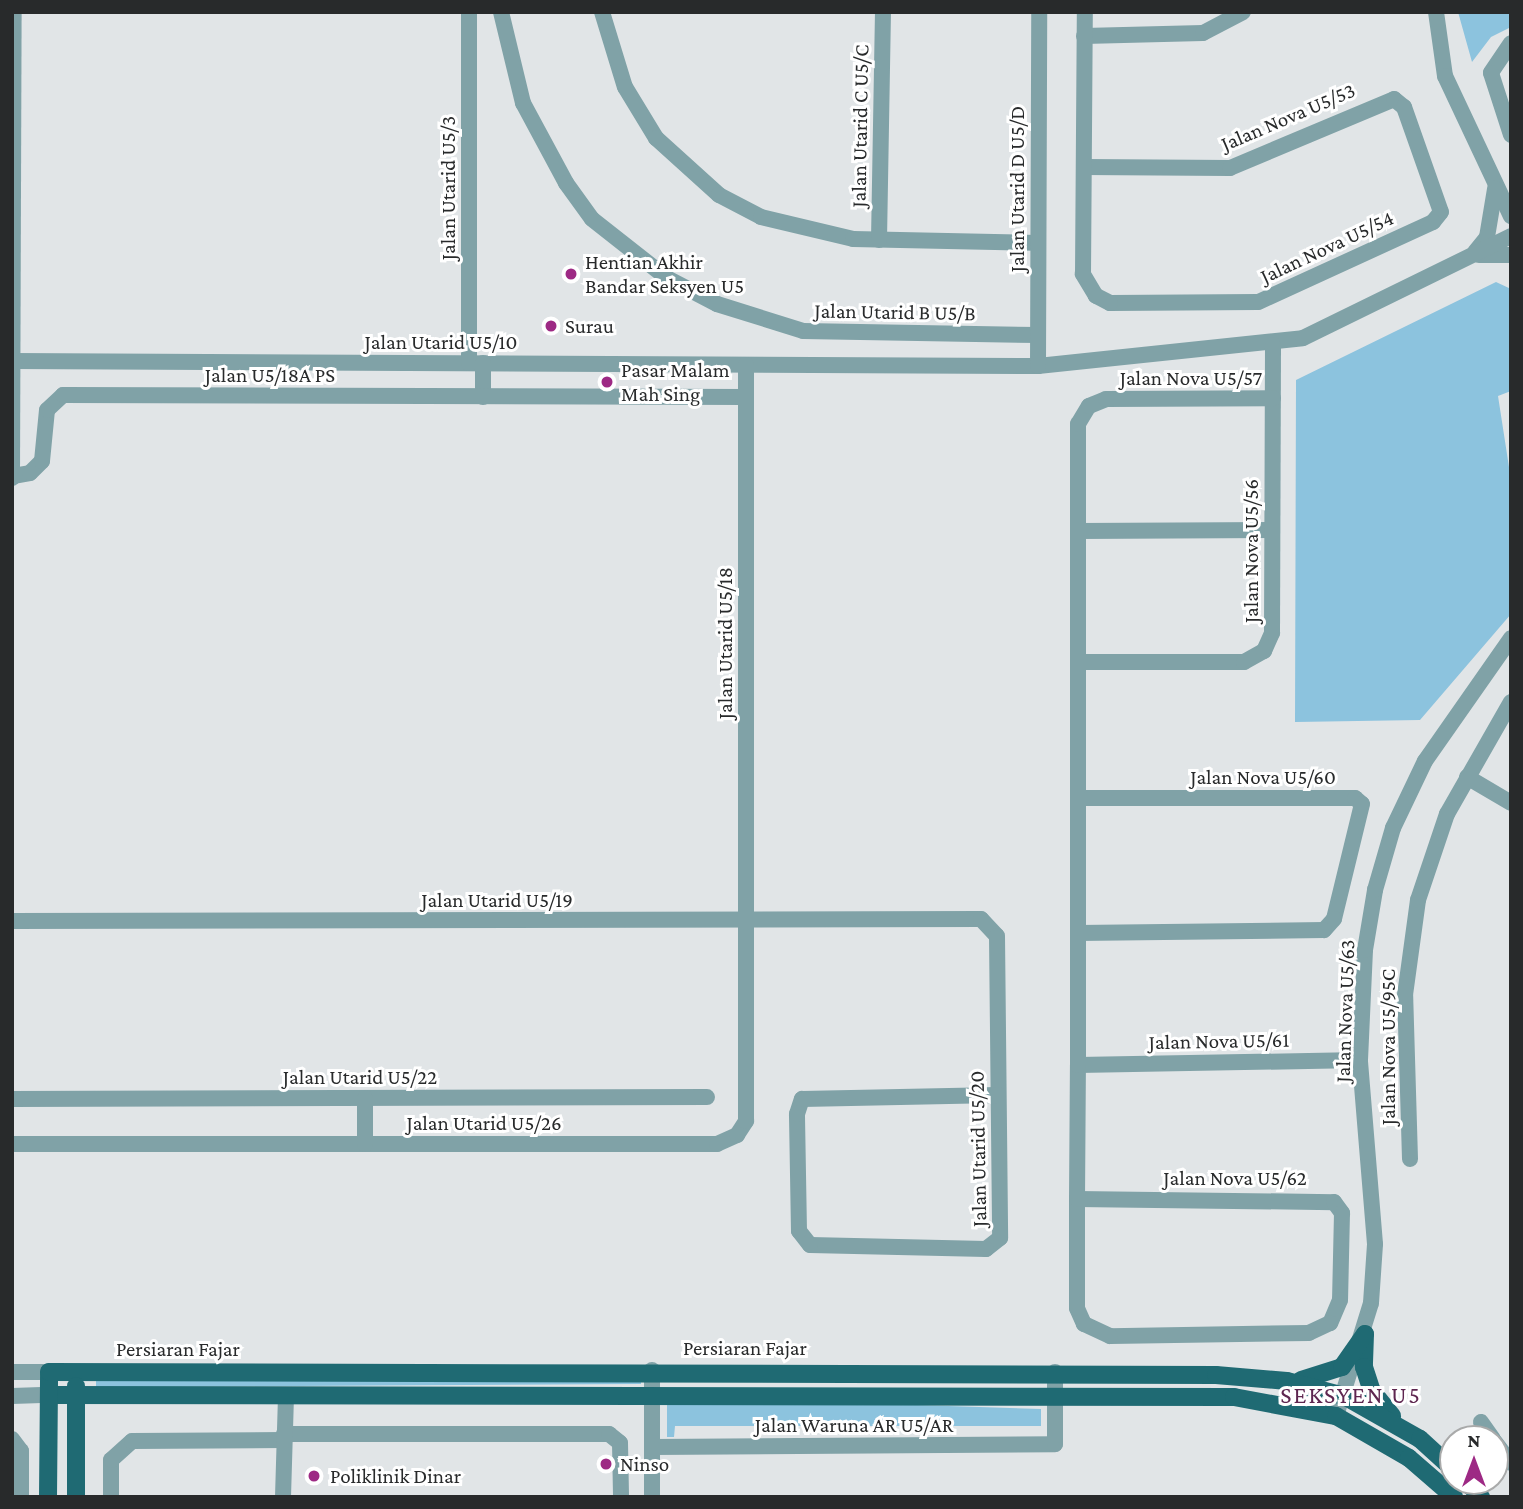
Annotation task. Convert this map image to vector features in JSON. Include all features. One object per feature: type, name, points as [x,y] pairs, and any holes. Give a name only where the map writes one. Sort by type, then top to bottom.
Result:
[{"type":"main road","points":[[1287,1381],[1321,1378],[1342,1367],[1365,1334]]},
{"type":"main road","points":[[1365,1334],[1364,1367],[1372,1391],[1420,1439]]},
{"type":"main road","points":[[48,1497],[49,1372]]},
{"type":"main road","name":"Persiaran Fajar","points":[[49,1372],[1055,1372],[1287,1381],[1344,1396],[1420,1439],[1439,1456]]},
{"type":"main road","points":[[76,1497],[77,1372]]},
{"type":"main road","points":[[48,1395],[652,1393],[1234,1397],[1336,1416],[1409,1458],[1454,1497]]},
{"type":"street","points":[[12,477],[14,12]]},
{"type":"street","name":"Jalan Utarid U5/3","points":[[470,12],[476,363],[483,397]]},
{"type":"street","name":"Jalan Utarid B U5/B","points":[[501,12],[523,103],[566,183],[592,219],[667,278],[717,304],[803,331],[1038,335]]},
{"type":"street","points":[[603,12],[625,87],[679,163],[761,218],[879,240],[1038,243]]},
{"type":"street","name":"Jalan Utarid C U5/C","points":[[879,240],[883,12]]},
{"type":"street","name":"Jalan Utarid D U5/D","points":[[1038,366],[1039,12]]},
{"type":"street","points":[[1084,167],[1085,12]]},
{"type":"street","points":[[1084,36],[1203,33],[1218,17],[1243,12]]},
{"type":"street","points":[[1436,12],[1445,76],[1495,189],[1511,216]]},
{"type":"street","points":[[1511,43],[1490,73],[1511,135]]},
{"type":"street","name":"Jalan Nova U5/53","points":[[1084,167],[1230,168],[1381,100],[1404,107],[1440,200],[1433,222]]},
{"type":"street","name":"Jalan Nova U5/54","points":[[1084,167],[1083,274],[1096,296],[1110,303],[1258,302],[1433,222]]},
{"type":"street","points":[[1471,257],[1487,237],[1495,189]]},
{"type":"street","name":"Jalan Utarid U5/10","points":[[14,361],[1038,366],[1273,345],[1334,326],[1511,236]]},
{"type":"street","points":[[1471,257],[1511,255]]},
{"type":"street","name":"Jalan Nova U5/56","points":[[1078,662],[1244,662],[1264,651],[1272,634],[1273,345]]},
{"type":"street","name":"Jalan Utarid U5/18","points":[[746,365],[746,921]]},
{"type":"street","name":"Jalan U5/18A PS","points":[[12,477],[30,473],[42,461],[47,410],[63,395],[746,397]]},
{"type":"street","name":"Jalan Nova U5/57","points":[[1078,531],[1078,424],[1089,406],[1106,399],[1273,398]]},
{"type":"street","points":[[1077,1199],[1078,531],[1272,530]]},
{"type":"street","name":"Jalan Nova U5/63","points":[[1336,1416],[1365,1334],[1375,1244],[1360,1060],[1365,950],[1393,828],[1425,761],[1511,638]]},
{"type":"street","name":"Jalan Nova U5/95C","points":[[1410,1159],[1404,1040],[1409,946],[1432,857],[1467,777],[1511,702]]},
{"type":"street","points":[[1467,777],[1511,803]]},
{"type":"street","name":"Jalan Nova U5/60","points":[[1077,798],[1355,798],[1362,804],[1334,919],[1324,930],[1077,933]]},
{"type":"street","name":"Jalan Utarid U5/19","points":[[12,921],[981,919]]},
{"type":"street","name":"Jalan Utarid U5/20","points":[[981,919],[996,936],[999,1094],[1000,1238],[986,1249],[810,1245],[799,1231],[797,1171],[803,1099],[999,1094]]},
{"type":"street","name":"Jalan Utarid U5/26","points":[[12,1144],[717,1144],[737,1135],[746,1121],[746,921]]},
{"type":"street","name":"Jalan Nova U5/61","points":[[1077,1065],[1360,1060]]},
{"type":"street","name":"Jalan Utarid U5/22","points":[[12,1099],[707,1097]]},
{"type":"street","points":[[365,1098],[365,1144]]},
{"type":"street","name":"Jalan Nova U5/62","points":[[1077,1199],[1319,1199],[1334,1202],[1342,1213],[1340,1300],[1320,1329],[1110,1336],[1084,1324],[1077,1308],[1077,1199]]},
{"type":"street","points":[[652,1370],[652,1497]]},
{"type":"street","name":"Persiaran Fajar","points":[[12,1372],[49,1372]]},
{"type":"street","points":[[1055,1372],[1055,1394]]},
{"type":"street","name":"Jalan Waruna AR U5/AR","points":[[653,1447],[1055,1444],[1055,1394]]},
{"type":"street","points":[[12,1396],[48,1395]]},
{"type":"street","points":[[283,1497],[286,1396]]},
{"type":"street","points":[[111,1497],[111,1461],[132,1441],[609,1434],[620,1443],[621,1497]]},
{"type":"street","points":[[13,1439],[21,1451],[21,1497]]},
{"type":"shaded area","points":[[1458,12],[1511,12],[1511,27],[1491,37],[1472,62]]},
{"type":"shaded area","points":[[1496,282],[1511,289],[1511,391],[1498,396],[1511,480],[1511,614],[1420,720],[1295,722],[1296,380]]},
{"type":"shaded area","points":[[641,1378],[641,1384],[96,1387],[96,1381]]},
{"type":"shaded area","points":[[855,1403],[1041,1409],[1041,1426],[675,1426],[674,1437],[667,1437],[667,1405]]},
{"type":"place","name":"Hentian Akhir Bandar Seksyen U5","points":[[571,274]]},
{"type":"place","name":"Surau","points":[[551,326]]},
{"type":"place","name":"Pasar Malam Mah Sing","points":[[607,382]]},
{"type":"place","name":"Ninso","points":[[606,1464]]},
{"type":"place","name":"Poliklinik Dinar","points":[[314,1476]]},
{"type":"district","name":"SEKSYEN U5","points":[[1351,1395]]}]
